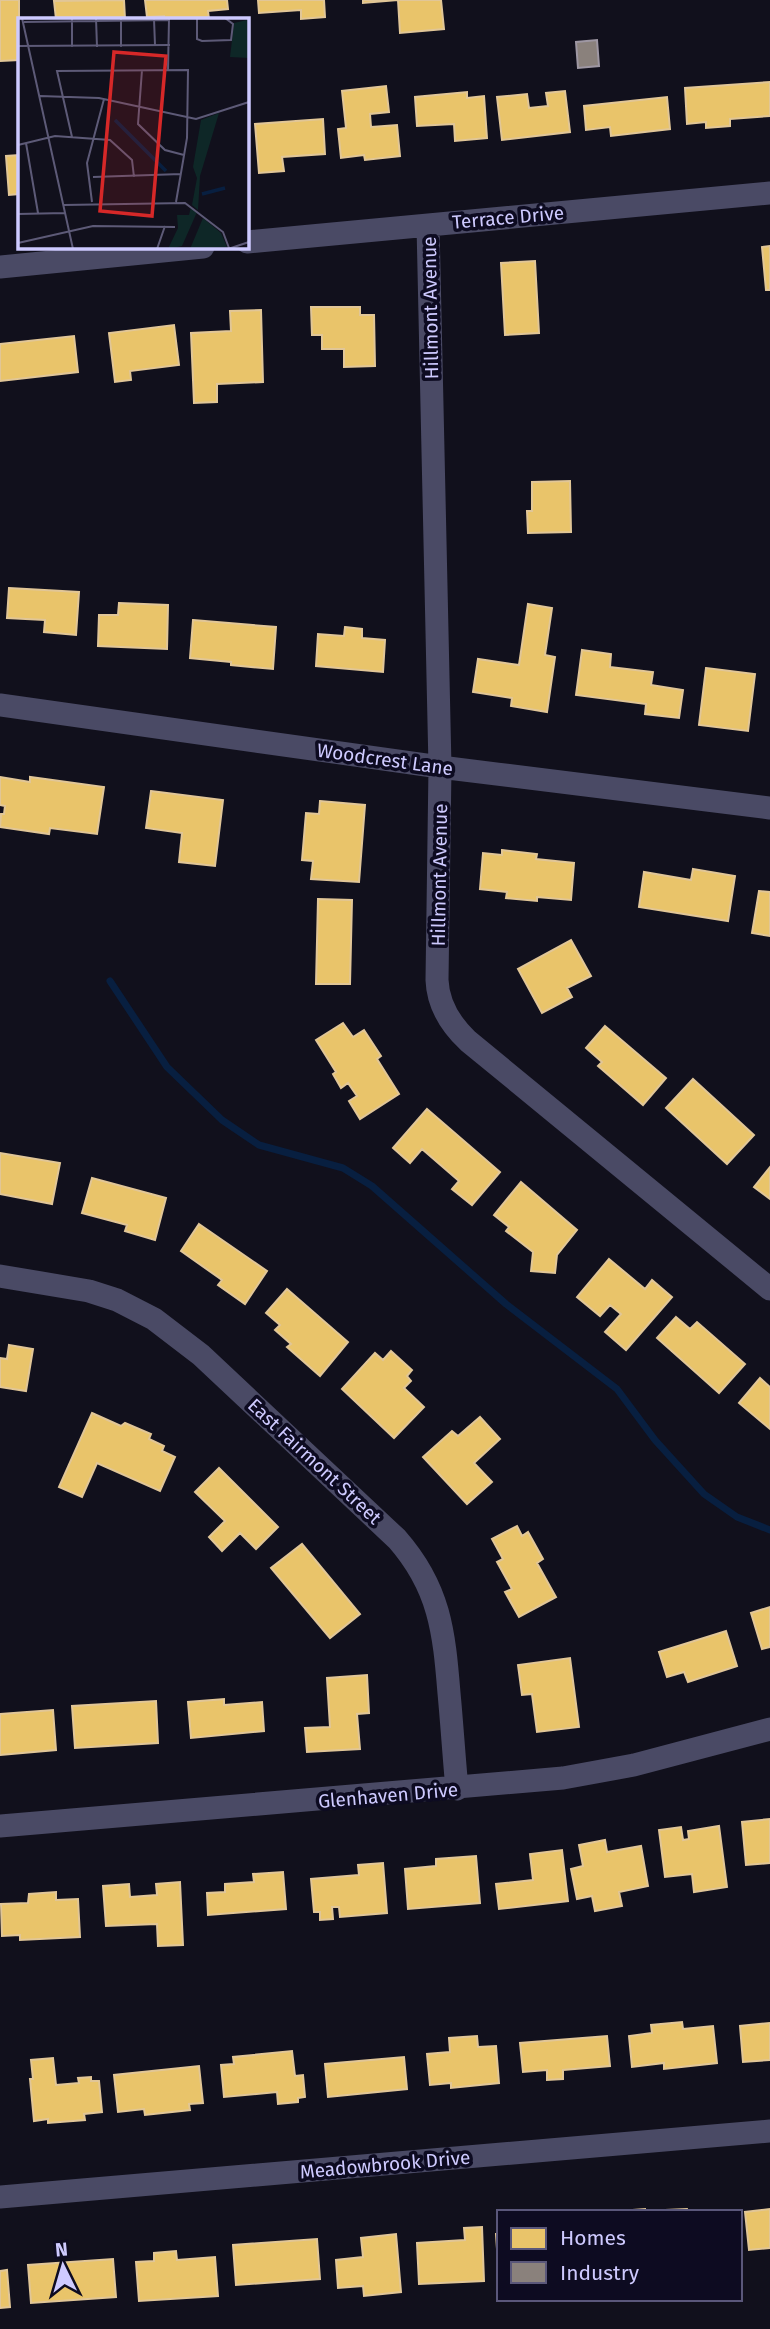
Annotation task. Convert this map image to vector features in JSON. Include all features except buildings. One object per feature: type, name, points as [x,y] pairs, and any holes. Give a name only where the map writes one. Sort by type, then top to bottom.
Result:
[{"type":"street","name":"Terrace Drive","points":[[248,242],[770,193]]},
{"type":"street","name":"Hillmont Avenue","points":[[428,225],[440,767],[439,999],[447,1018],[474,1046],[770,1289]]},
{"type":"street","points":[[0,267],[192,248]]},
{"type":"street","name":"Woodcrest Lane","points":[[0,705],[440,767],[770,808]]},
{"type":"street","name":"East Fairmont Street","points":[[0,1276],[89,1291],[117,1300],[154,1319],[201,1355],[397,1539],[427,1581],[443,1629],[457,1789]]},
{"type":"street","name":"Glenhaven Drive","points":[[0,1826],[457,1789],[586,1775],[770,1729]]},
{"type":"street","name":"Meadowbrook Drive","points":[[0,2197],[770,2131]]},
{"type":"waterway","points":[[110,981],[167,1067],[222,1120],[259,1145],[343,1168],[372,1186],[506,1304],[617,1389],[655,1440],[704,1494],[737,1517],[770,1530]]}]
